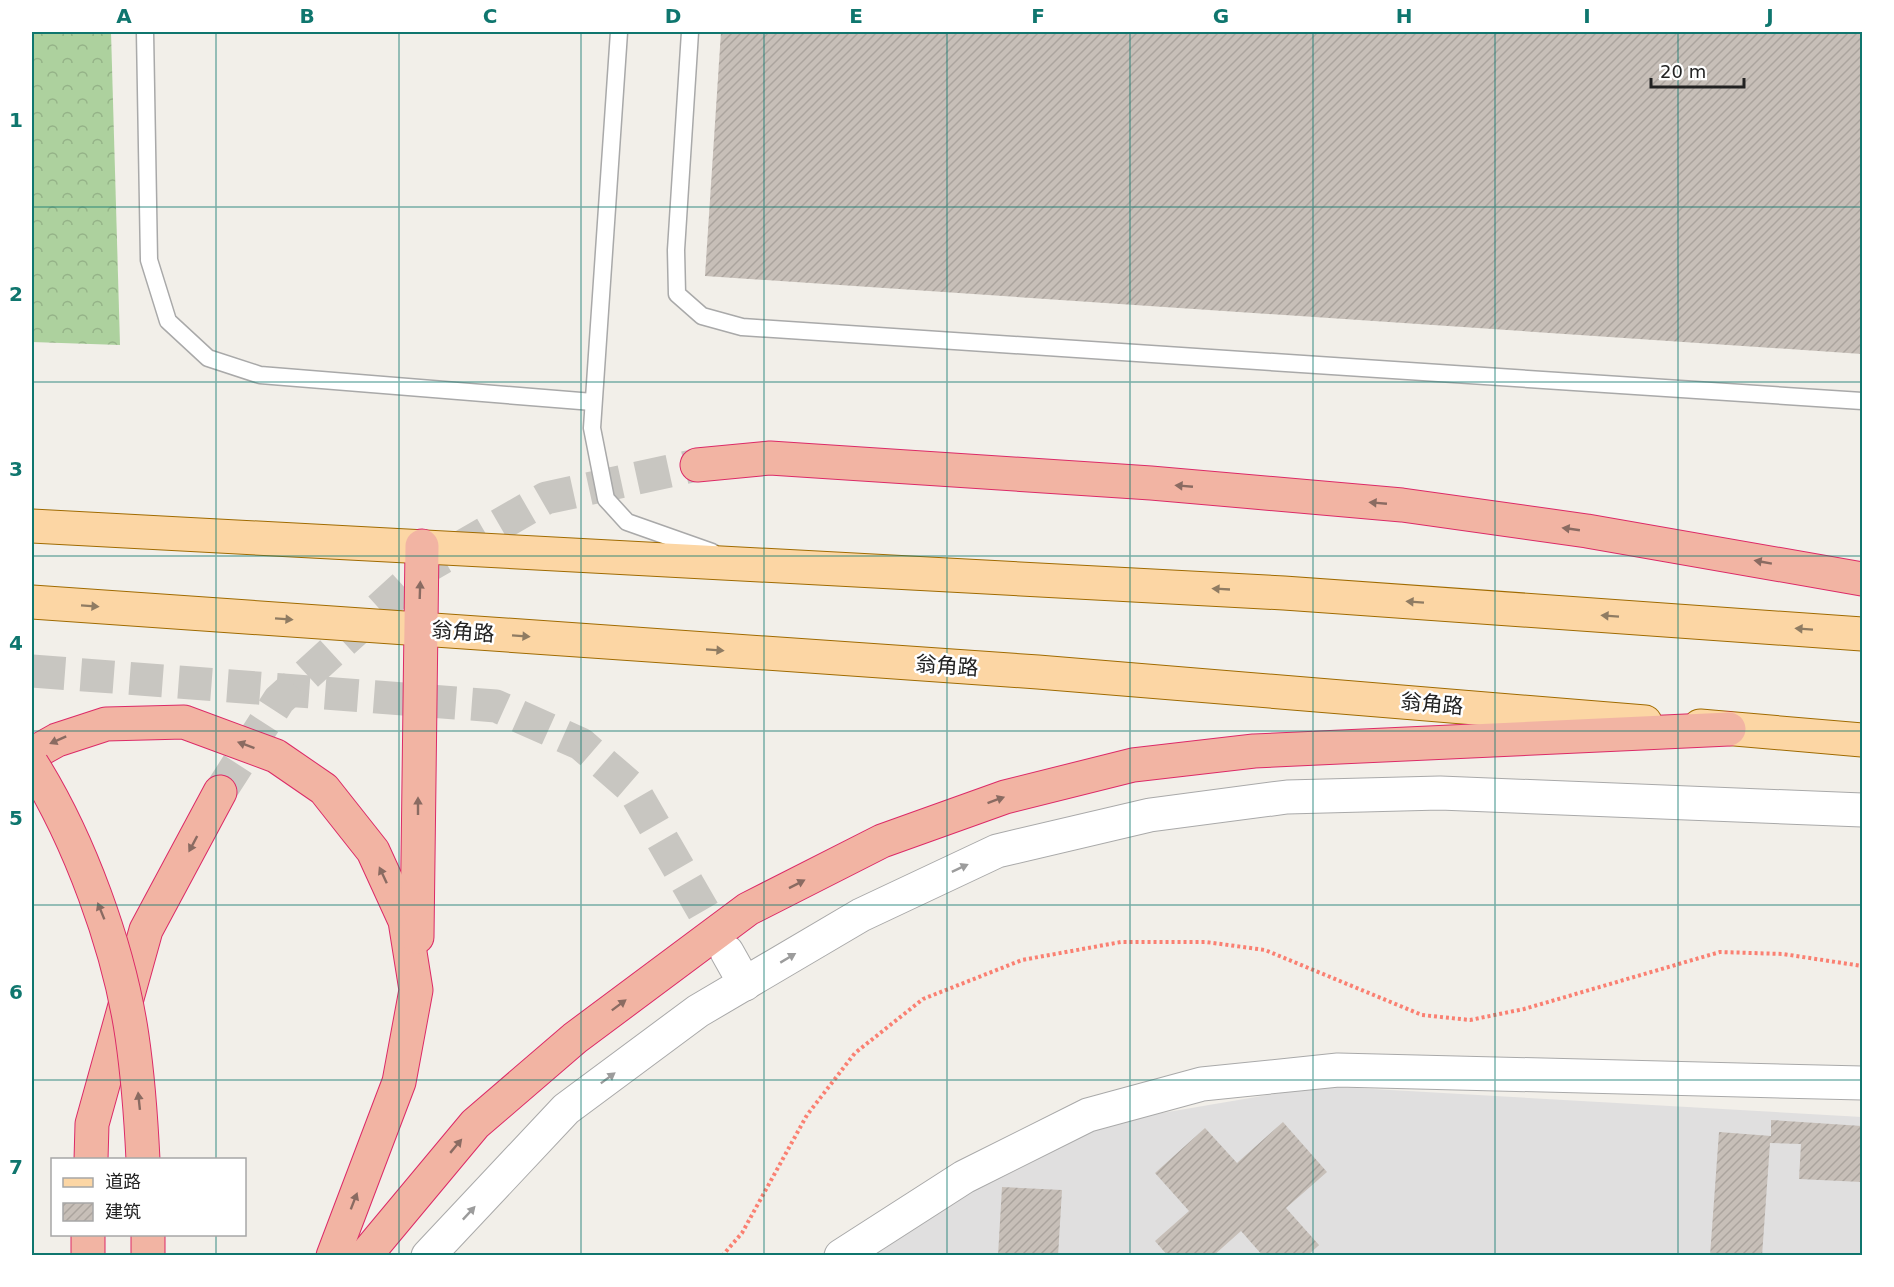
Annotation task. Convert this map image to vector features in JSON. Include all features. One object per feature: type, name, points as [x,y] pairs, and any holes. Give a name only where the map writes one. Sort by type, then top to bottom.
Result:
[{"type":"highway","points":[[697,465],[770,458],[1151,483],[1402,505],[1587,531],[1863,579]]},
{"type":"highway","points":[[333,1256],[399,1082],[416,990],[419,629],[422,546]]},
{"type":"highway","points":[[32,754],[57,740],[106,723],[184,723],[276,756],[324,789],[373,851],[405,921],[416,990]]},
{"type":"highway","points":[[365,1256],[475,1124],[574,1038],[748,909],[882,840],[1005,796],[1133,765],[1254,751],[1729,729]]},
{"type":"highway","points":[[32,764],[56,802],[105,922],[132,1035],[143,1158]]},
{"type":"highway","points":[[91,1158],[92,1124],[146,930],[220,792]]},
{"type":"highway","points":[[87,1236],[88,1256]]},
{"type":"main road","points":[[32,526],[1284,592],[1863,633]]},
{"type":"main road","name":"翁角路","points":[[32,602],[1050,673],[1863,740]]},
{"type":"street","points":[[428,1256],[566,1109],[698,1011],[861,915],[997,851],[1150,815],[1287,796],[1440,793],[1863,810]]},
{"type":"street","points":[[727,952],[745,984]]},
{"type":"street","points":[[841,1256],[964,1178],[1088,1115],[1202,1084],[1338,1070],[1863,1083]]},
{"type":"lane","points":[[145,32],[149,260],[168,321],[208,358],[260,375],[594,402]]},
{"type":"lane","points":[[619,32],[592,428],[606,499],[627,522],[747,564]]},
{"type":"lane","points":[[690,32],[676,250],[677,294],[702,316],[742,327],[1863,401]]},
{"type":"path","points":[[722,1256],[742,1233],[807,1115],[855,1053],[923,999],[1022,960],[1120,942],[1206,942],[1246,947],[1265,950],[1422,1016],[1470,1020],[1524,1009],[1720,952],[1783,954],[1863,966]]},
{"type":"shaded area","points":[[1321,1086],[1862,1117],[1862,1255],[870,1256],[941,1204],[1115,1121]]},
{"type":"green space","points":[[32,32],[111,32],[120,345],[32,342]]},
{"type":"building","points":[[721,32],[1862,32],[1862,354],[705,276]]},
{"type":"building","points":[[1771,1120],[1862,1126],[1862,1182],[1799,1179],[1801,1144],[1770,1143],[1762,1256],[1710,1256],[1719,1132],[1771,1136]]},
{"type":"building","points":[[1283,1122],[1327,1172],[1286,1208],[1319,1245],[1307,1256],[1263,1256],[1241,1231],[1213,1256],[1168,1256],[1155,1241],[1189,1211],[1155,1173],[1205,1128],[1237,1163]]},
{"type":"building","points":[[1002,1187],[1062,1190],[1058,1256],[998,1256]]},
{"type":"tunnel","points":[[220,792],[279,700],[423,569],[546,498],[697,465]]},
{"type":"tunnel","points":[[32,671],[496,706],[581,744],[633,789],[727,952]]}]
